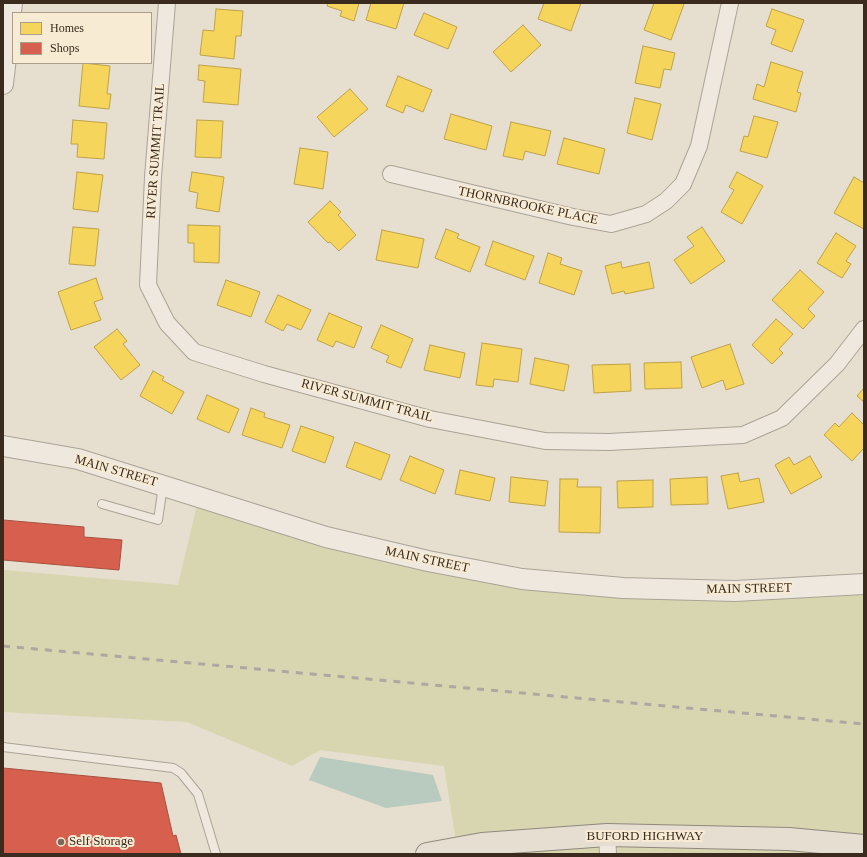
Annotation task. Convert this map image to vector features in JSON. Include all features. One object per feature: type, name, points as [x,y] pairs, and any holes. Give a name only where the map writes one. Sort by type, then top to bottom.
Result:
[{"type":"main road","name":"BUFORD HIGHWAY","points":[[427,854],[482,844],[607,844],[789,839],[864,846]]},
{"type":"street","points":[[3,84],[6,28],[12,3]]},
{"type":"street","name":"RIVER SUMMIT TRAIL","points":[[167,3],[153,177],[148,286],[167,323],[194,352],[264,374],[430,419],[545,441],[609,442],[743,436],[782,418],[837,364],[864,329]]},
{"type":"street","name":"THORNBROOKE PLACE","points":[[391,174],[573,217],[611,224],[646,214],[666,201],[683,184],[699,146],[730,3]]},
{"type":"street","name":"MAIN STREET","points":[[3,446],[78,459],[326,537],[428,561],[522,579],[623,588],[735,591],[864,584]]},
{"type":"lane","points":[[102,504],[158,520],[163,485]]},
{"type":"lane","points":[[3,747],[173,768],[181,773],[198,794],[216,854]]},
{"type":"green space","points":[[197,505],[556,589],[864,584],[864,854],[458,854],[444,766],[320,750],[292,766],[187,722],[3,712],[3,570],[178,585]]},
{"type":"shaded area","points":[[320,757],[433,775],[442,801],[386,808],[309,780]]},
{"type":"building: Homes","points":[[328,3],[359,3],[354,21],[340,16],[342,11],[327,6]]},
{"type":"building: Homes","points":[[371,3],[404,3],[396,29],[366,20]]},
{"type":"building: Homes","points":[[544,3],[581,3],[571,31],[538,19]]},
{"type":"building: Homes","points":[[654,3],[684,4],[671,40],[644,30]]},
{"type":"building: Homes","points":[[216,9],[243,11],[241,36],[236,36],[234,59],[200,55],[203,30],[214,31]]},
{"type":"building: Homes","points":[[772,9],[804,20],[792,52],[771,44],[776,30],[766,26]]},
{"type":"building: Homes","points":[[424,13],[457,27],[448,49],[414,35]]},
{"type":"building: Homes","points":[[523,25],[541,45],[511,72],[493,52]]},
{"type":"building: Homes","points":[[643,46],[675,53],[671,70],[664,69],[660,88],[635,83]]},
{"type":"building: Homes","points":[[771,62],[803,72],[797,92],[801,93],[796,112],[753,99],[757,84],[764,87]]},
{"type":"building: Homes","points":[[83,64],[110,66],[107,94],[111,94],[109,109],[79,106]]},
{"type":"building: Homes","points":[[199,65],[241,69],[238,105],[203,102],[205,81],[198,80]]},
{"type":"building: Homes","points":[[398,76],[432,90],[423,112],[406,105],[403,113],[386,106]]},
{"type":"building: Homes","points":[[350,89],[368,109],[334,137],[317,117]]},
{"type":"building: Homes","points":[[635,98],[661,104],[652,140],[627,133]]},
{"type":"building: Homes","points":[[451,114],[492,126],[486,150],[444,139]]},
{"type":"building: Homes","points":[[754,116],[778,122],[767,158],[740,151],[744,136],[748,137]]},
{"type":"building: Homes","points":[[73,120],[107,123],[104,159],[77,157],[78,144],[71,144]]},
{"type":"building: Homes","points":[[197,120],[223,121],[221,158],[195,157]]},
{"type":"building: Homes","points":[[511,122],[551,131],[545,156],[525,151],[523,160],[503,156]]},
{"type":"building: Homes","points":[[564,138],[605,149],[599,174],[557,164]]},
{"type":"building: Homes","points":[[300,148],[328,152],[323,189],[294,184]]},
{"type":"building: Homes","points":[[77,172],[103,175],[98,212],[73,209]]},
{"type":"building: Homes","points":[[192,172],[224,177],[219,212],[196,208],[198,193],[189,191]]},
{"type":"building: Homes","points":[[737,172],[763,186],[742,224],[721,212],[734,190],[729,187]]},
{"type":"building: Homes","points":[[854,177],[864,183],[864,229],[834,213]]},
{"type":"building: Homes","points":[[330,201],[341,212],[338,215],[356,235],[339,251],[330,242],[328,243],[308,222]]},
{"type":"building: Homes","points":[[188,225],[220,226],[219,263],[194,262],[194,243],[188,243]]},
{"type":"building: Homes","points":[[73,227],[99,229],[95,266],[69,264]]},
{"type":"building: Homes","points":[[702,227],[725,261],[691,284],[674,260],[694,246],[687,237]]},
{"type":"building: Homes","points":[[446,229],[459,234],[457,238],[480,247],[470,272],[435,258]]},
{"type":"building: Homes","points":[[382,230],[424,239],[418,268],[376,260]]},
{"type":"building: Homes","points":[[836,233],[856,246],[846,261],[851,264],[842,278],[817,263]]},
{"type":"building: Homes","points":[[493,241],[534,256],[525,280],[485,265]]},
{"type":"building: Homes","points":[[548,253],[562,258],[560,264],[582,271],[574,295],[539,283]]},
{"type":"building: Homes","points":[[621,262],[622,268],[649,262],[654,288],[625,294],[624,291],[612,294],[605,266]]},
{"type":"building: Homes","points":[[800,270],[824,292],[808,309],[815,316],[803,329],[772,300]]},
{"type":"building: Homes","points":[[96,278],[103,299],[94,302],[101,320],[71,330],[58,292]]},
{"type":"building: Homes","points":[[226,280],[260,292],[251,317],[217,305]]},
{"type":"building: Homes","points":[[278,295],[311,310],[301,330],[287,324],[283,331],[265,322]]},
{"type":"building: Homes","points":[[329,313],[362,327],[354,348],[336,341],[333,347],[317,340]]},
{"type":"building: Homes","points":[[776,319],[793,334],[779,349],[783,353],[772,364],[752,345]]},
{"type":"building: Homes","points":[[381,325],[413,339],[401,368],[386,362],[389,356],[371,348]]},
{"type":"building: Homes","points":[[117,329],[127,341],[123,344],[140,365],[121,380],[94,347]]},
{"type":"building: Homes","points":[[482,343],[522,349],[518,382],[494,379],[493,387],[476,385]]},
{"type":"building: Homes","points":[[730,344],[744,384],[726,390],[723,380],[702,388],[691,357]]},
{"type":"building: Homes","points":[[430,345],[465,353],[460,378],[424,370]]},
{"type":"building: Homes","points":[[535,358],[569,365],[564,391],[530,384]]},
{"type":"building: Homes","points":[[681,362],[682,388],[645,389],[644,363]]},
{"type":"building: Homes","points":[[630,364],[631,391],[594,393],[592,365]]},
{"type":"building: Homes","points":[[153,371],[164,377],[162,380],[184,392],[172,414],[140,396]]},
{"type":"building: Homes","points":[[864,388],[864,402],[857,396]]},
{"type":"building: Homes","points":[[207,395],[239,409],[229,433],[197,419]]},
{"type":"building: Homes","points":[[251,408],[265,413],[264,417],[290,425],[282,448],[242,435]]},
{"type":"building: Homes","points":[[852,413],[864,425],[864,448],[852,461],[824,435],[835,423],[839,427]]},
{"type":"building: Homes","points":[[301,426],[334,437],[325,463],[292,451]]},
{"type":"building: Homes","points":[[355,442],[390,455],[381,480],[346,467]]},
{"type":"building: Homes","points":[[410,456],[444,470],[435,494],[400,480]]},
{"type":"building: Homes","points":[[810,456],[822,477],[791,494],[775,465],[789,457],[794,465]]},
{"type":"building: Homes","points":[[460,470],[495,478],[490,501],[455,494]]},
{"type":"building: Homes","points":[[738,473],[740,482],[759,478],[764,502],[728,509],[721,476]]},
{"type":"building: Homes","points":[[511,477],[548,481],[545,506],[509,502]]},
{"type":"building: Homes","points":[[707,477],[708,504],[671,505],[670,479]]},
{"type":"building: Homes","points":[[560,479],[578,479],[577,487],[601,487],[600,533],[559,532]]},
{"type":"building: Homes","points":[[653,480],[653,507],[618,508],[617,481]]},
{"type":"building: Shops","points":[[3,520],[84,527],[84,537],[122,540],[119,570],[3,560]]},
{"type":"building: Shops","points":[[3,768],[161,783],[173,836],[176,835],[181,854],[3,854]]},
{"type":"railway","points":[[3,646],[864,724]]},
{"type":"place","name":"Self Storage","points":[[61,842]]}]
